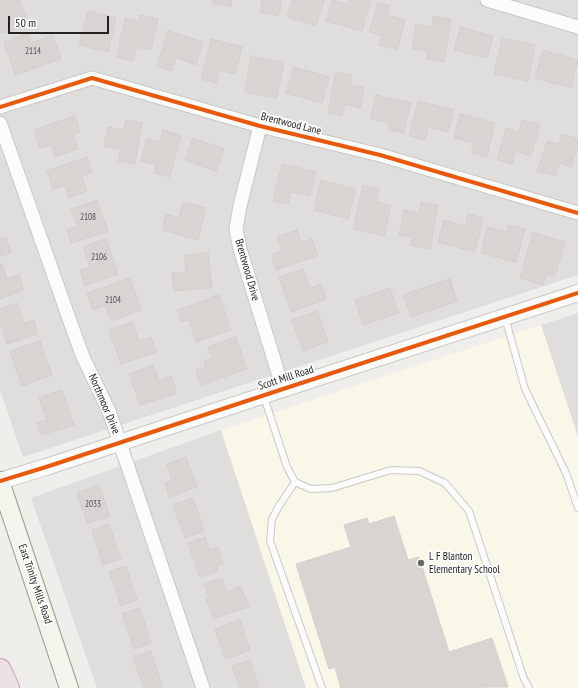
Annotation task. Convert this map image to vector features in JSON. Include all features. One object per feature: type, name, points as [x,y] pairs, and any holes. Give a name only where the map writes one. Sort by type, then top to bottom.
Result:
[{"type":"highway","points":[[0,670],[8,688]]},
{"type":"main road","name":"East Trinity Mills Road","points":[[0,481],[69,688]]},
{"type":"street","points":[[487,0],[578,27]]},
{"type":"street","name":"Brentwood Lane","points":[[0,107],[92,78],[260,126],[380,155],[578,213]]},
{"type":"street","name":"Northmoor Drive","points":[[0,123],[72,328],[83,357],[109,411],[203,688]]},
{"type":"street","name":"Brentwood Drive","points":[[260,126],[240,206],[236,230],[240,249],[283,388]]},
{"type":"street","name":"Scott Mill Road","points":[[0,481],[578,293]]},
{"type":"lane","points":[[505,317],[525,389],[566,473],[578,508]]},
{"type":"lane","points":[[263,395],[286,467],[296,482],[311,489],[332,488],[391,470],[419,471],[445,483],[469,511],[524,679],[529,688]]},
{"type":"lane","points":[[296,482],[279,506],[272,519],[270,541],[322,688]]},
{"type":"shaded area","points":[[0,0],[578,0],[578,275],[23,457],[0,390]]},
{"type":"shaded area","points":[[578,313],[578,437],[541,325]]},
{"type":"shaded area","name":"L F Blanton Elementary School","points":[[541,325],[578,437],[578,688],[306,688],[221,430]]},
{"type":"shaded area","points":[[221,430],[306,688],[97,688],[31,498]]},
{"type":"building","points":[[0,0],[20,0],[29,25],[2,34],[0,29]]},
{"type":"building","points":[[212,0],[232,0],[231,7],[212,3]]},
{"type":"building","points":[[262,0],[282,0],[278,16],[260,12]]},
{"type":"building","points":[[292,0],[324,0],[316,26],[287,17]]},
{"type":"building","points":[[332,0],[347,4],[349,0],[371,0],[362,31],[326,21]]},
{"type":"building","points":[[378,2],[390,6],[387,15],[405,20],[397,50],[379,45],[382,36],[369,32]]},
{"type":"building","points":[[88,11],[116,18],[108,52],[79,45]]},
{"type":"building","points":[[140,15],[158,19],[151,50],[136,47],[133,61],[117,57],[125,18],[139,21]]},
{"type":"building","points":[[433,16],[451,19],[444,62],[427,59],[428,51],[412,48],[416,24],[432,27]]},
{"type":"building","points":[[460,27],[493,36],[487,58],[454,50]]},
{"type":"building","points":[[168,31],[203,42],[196,65],[176,58],[172,71],[157,66]]},
{"type":"building","points":[[28,33],[31,43],[53,35],[61,59],[15,75],[4,42]]},
{"type":"building","points":[[502,38],[535,45],[528,81],[494,74]]},
{"type":"building","points":[[211,39],[242,47],[235,74],[219,70],[216,83],[201,79]]},
{"type":"building","points":[[543,50],[578,60],[571,88],[535,78]]},
{"type":"building","points":[[251,56],[284,62],[277,98],[245,92]]},
{"type":"building","points":[[294,67],[329,77],[322,103],[286,93]]},
{"type":"building","points":[[336,72],[352,75],[350,85],[364,88],[360,108],[345,104],[342,116],[328,113]]},
{"type":"building","points":[[376,95],[411,103],[404,133],[388,130],[389,123],[370,119]]},
{"type":"building","points":[[418,101],[454,110],[448,132],[428,127],[425,140],[409,136]]},
{"type":"building","points":[[460,114],[495,123],[487,157],[471,153],[474,143],[454,138]]},
{"type":"building","points":[[75,116],[80,132],[73,135],[78,149],[55,157],[51,145],[40,148],[34,130]]},
{"type":"building","points":[[126,120],[142,123],[135,164],[118,161],[121,149],[104,146],[108,127],[124,130]]},
{"type":"building","points":[[522,120],[540,125],[531,156],[516,151],[512,164],[497,160],[506,128],[518,132]]},
{"type":"building","points":[[163,130],[181,135],[170,177],[154,173],[156,165],[141,161],[147,139],[160,142]]},
{"type":"building","points":[[562,134],[578,139],[578,144],[571,167],[559,163],[555,176],[537,171],[547,141],[559,144]]},
{"type":"building","points":[[193,138],[224,149],[216,171],[185,160]]},
{"type":"building","points":[[87,157],[92,172],[82,176],[87,191],[69,198],[65,185],[53,189],[47,171]]},
{"type":"building","points":[[282,164],[316,172],[310,196],[291,192],[288,204],[273,201]]},
{"type":"building","points":[[321,180],[356,189],[348,219],[314,210]]},
{"type":"building","points":[[363,185],[379,189],[376,202],[391,205],[384,236],[353,229]]},
{"type":"building","points":[[97,200],[108,231],[71,243],[67,230],[77,226],[71,209]]},
{"type":"building","points":[[183,202],[206,208],[198,240],[162,230],[166,214],[179,218]]},
{"type":"building","points":[[421,202],[438,205],[430,249],[411,245],[412,237],[399,235],[404,210],[419,213]]},
{"type":"building","points":[[468,214],[483,218],[475,252],[438,242],[444,220],[465,226]]},
{"type":"building","points":[[508,225],[525,229],[516,262],[481,253],[487,227],[506,232]]},
{"type":"building","points":[[297,230],[301,243],[312,239],[318,256],[276,270],[271,255],[282,251],[277,237]]},
{"type":"building","points":[[533,232],[565,242],[555,276],[547,273],[543,285],[520,278]]},
{"type":"building","points":[[6,237],[11,253],[0,256],[0,239]]},
{"type":"building","points":[[106,239],[118,274],[85,286],[80,270],[90,267],[83,247]]},
{"type":"building","points":[[208,253],[212,288],[174,291],[172,273],[186,272],[184,255]]},
{"type":"building","points":[[2,264],[7,279],[19,275],[24,290],[0,299],[0,265]]},
{"type":"building","points":[[303,269],[310,288],[321,284],[326,299],[291,312],[279,277]]},
{"type":"building","points":[[130,278],[141,310],[111,321],[105,306],[93,310],[87,293]]},
{"type":"building","points":[[450,279],[457,301],[411,317],[403,295]]},
{"type":"building","points":[[390,288],[399,313],[363,325],[355,300]]},
{"type":"building","points":[[219,295],[231,330],[196,342],[189,320],[181,322],[177,310]]},
{"type":"building","points":[[17,303],[24,323],[34,320],[38,334],[7,344],[0,322],[0,309]]},
{"type":"building","points":[[317,311],[328,342],[303,351],[292,320]]},
{"type":"building","points":[[132,322],[139,341],[151,337],[157,352],[121,364],[109,330]]},
{"type":"building","points":[[236,337],[247,369],[201,385],[196,370],[206,367],[204,361],[212,358],[208,347]]},
{"type":"building","points":[[40,341],[52,375],[22,386],[10,351]]},
{"type":"building","points":[[153,365],[159,381],[171,376],[177,393],[140,405],[129,374]]},
{"type":"building","points":[[62,390],[74,425],[41,435],[37,423],[47,420],[39,398]]},
{"type":"building","points":[[186,457],[197,487],[169,497],[165,483],[172,481],[167,464]]},
{"type":"building","points":[[99,485],[110,516],[87,523],[77,493]]},
{"type":"building","points":[[193,498],[204,531],[185,538],[173,505]]},
{"type":"building","points":[[394,516],[408,560],[419,557],[449,652],[492,638],[508,687],[341,688],[335,667],[329,669],[296,564],[351,547],[344,525],[367,518],[369,524]]},
{"type":"building","points":[[109,524],[121,559],[103,565],[92,530]]},
{"type":"building","points":[[205,537],[209,550],[218,547],[223,564],[217,566],[218,571],[200,578],[188,543]]},
{"type":"building","points":[[126,566],[137,600],[121,606],[109,572]]},
{"type":"building","points":[[222,578],[227,592],[241,586],[249,607],[213,619],[206,598],[209,597],[204,584]]},
{"type":"building","points":[[140,608],[151,643],[134,649],[122,614]]},
{"type":"building","points":[[240,620],[250,650],[225,659],[215,629]]},
{"type":"building","points":[[151,651],[162,686],[156,688],[144,688],[133,657]]},
{"type":"building","points":[[250,660],[259,688],[240,688],[232,666]]},
{"type":"cycle path","points":[[0,107],[92,78],[260,126],[380,155],[578,213]]},
{"type":"cycle path","points":[[0,481],[578,293]]},
{"type":"place","name":"L F Blanton Elementary School","points":[[421,563]]}]
